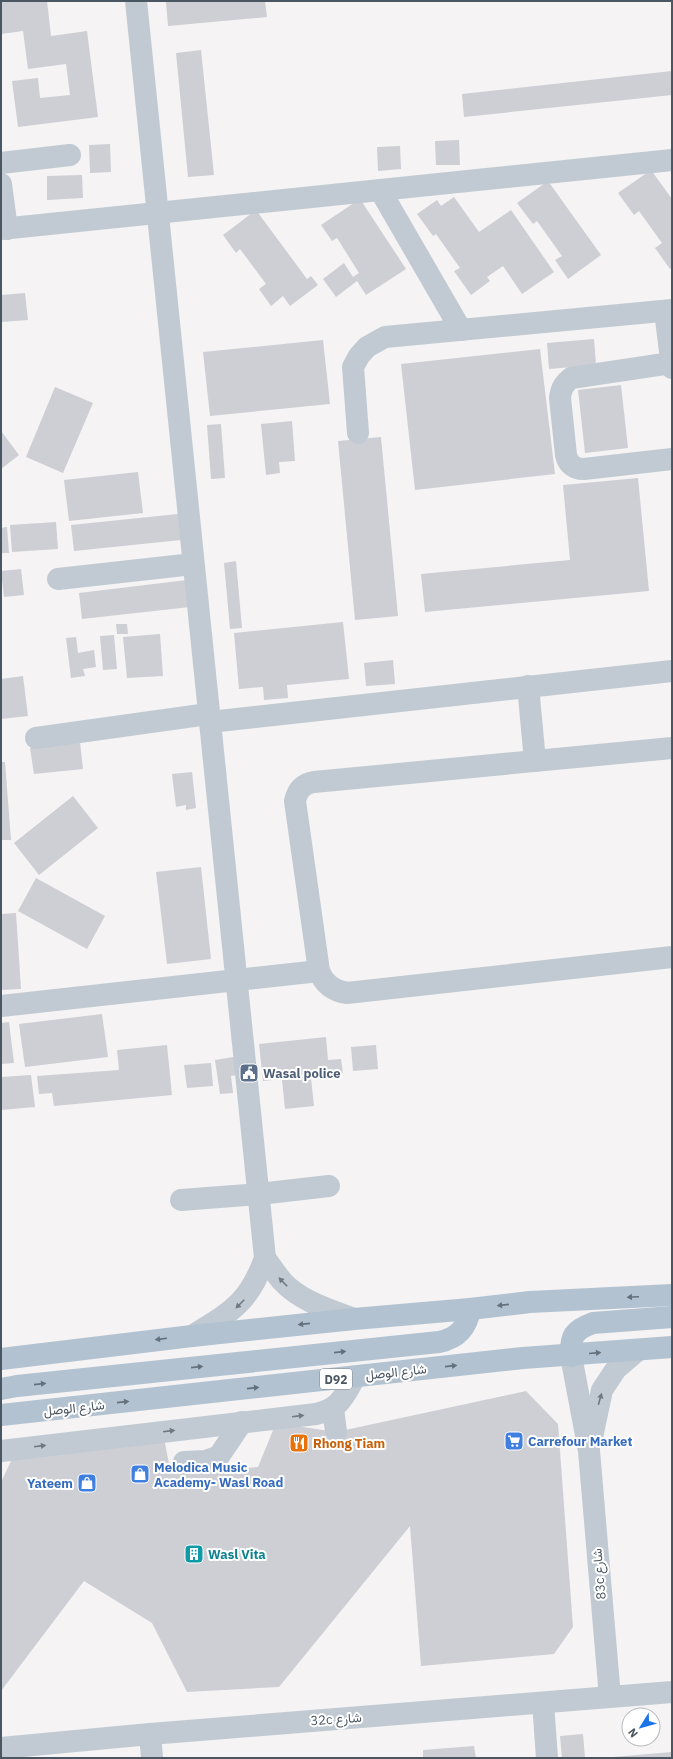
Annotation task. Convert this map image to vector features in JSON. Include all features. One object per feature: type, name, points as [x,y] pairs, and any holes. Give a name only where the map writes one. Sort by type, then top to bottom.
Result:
[{"type":"main road","points":[[1,1359],[192,1336],[530,1302],[672,1295]]},
{"type":"main road","points":[[1,1389],[439,1342],[456,1336],[464,1328],[469,1319],[470,1309]]},
{"type":"main road","points":[[571,1356],[570,1342],[575,1333],[583,1327],[593,1323],[672,1317]]},
{"type":"main road","name":"شارع الوصل","points":[[1,1415],[528,1358],[571,1356],[672,1347]]},
{"type":"street","points":[[136,1],[236,981],[266,1258],[283,1282],[292,1290],[328,1310],[354,1319]]},
{"type":"street","points":[[1,163],[70,155]]},
{"type":"street","points":[[1,184],[4,229],[672,160]]},
{"type":"street","points":[[380,190],[461,330]]},
{"type":"street","points":[[358,433],[353,367],[359,356],[367,347],[385,337],[669,311],[672,365],[571,378],[565,383],[561,390],[560,398],[566,455],[569,463],[574,467],[584,469],[672,459]]},
{"type":"street","points":[[58,579],[193,564]]},
{"type":"street","points":[[36,738],[209,718],[672,671]]},
{"type":"street","points":[[528,686],[535,761]]},
{"type":"street","points":[[672,748],[314,782],[307,783],[301,787],[295,801],[319,971],[326,984],[340,992],[347,993],[672,957]]},
{"type":"street","points":[[1,1006],[319,971]]},
{"type":"street","points":[[181,1200],[259,1194],[329,1186]]},
{"type":"street","points":[[192,1336],[228,1314],[238,1306],[254,1286],[266,1258]]},
{"type":"street","name":"83c شارع","points":[[589,1451],[602,1390],[616,1369],[638,1350]]},
{"type":"street","name":"83c شارع","points":[[571,1356],[589,1451],[610,1697]]},
{"type":"street","points":[[1,1451],[316,1414],[333,1408],[343,1399],[355,1377]]},
{"type":"street","points":[[333,1408],[336,1432]]},
{"type":"street","points":[[184,1462],[206,1461],[219,1456],[242,1422]]},
{"type":"street","name":"32c شارع","points":[[1,1748],[150,1734],[672,1692]]},
{"type":"street","points":[[543,1703],[546,1758]]},
{"type":"street","points":[[150,1734],[152,1758]]},
{"type":"building","points":[[1,1],[47,1],[51,36],[87,31],[98,117],[18,127],[12,81],[38,78],[40,98],[70,95],[66,64],[28,69],[23,31],[1,34]]},
{"type":"building","points":[[265,1],[267,17],[168,26],[166,2]]},
{"type":"building","points":[[201,50],[214,175],[188,177],[176,53]]},
{"type":"building","points":[[672,71],[672,95],[464,117],[462,94]]},
{"type":"building","points":[[459,140],[460,165],[436,165],[435,141]]},
{"type":"building","points":[[110,144],[111,172],[90,173],[89,145]]},
{"type":"building","points":[[400,146],[401,169],[378,171],[377,147]]},
{"type":"building","points":[[651,170],[672,199],[672,268],[670,269],[655,248],[662,243],[639,211],[634,215],[618,193]]},
{"type":"building","points":[[82,175],[83,198],[47,200],[47,176]]},
{"type":"building","points":[[548,181],[601,255],[568,279],[555,260],[562,256],[537,221],[533,224],[517,203]]},
{"type":"building","points":[[454,197],[479,232],[511,210],[554,272],[522,294],[503,266],[487,277],[490,281],[471,295],[454,271],[460,268],[436,234],[433,236],[417,214],[437,200],[441,206]]},
{"type":"building","points":[[360,199],[406,269],[366,295],[357,281],[336,297],[323,279],[344,263],[353,277],[359,273],[337,238],[332,241],[321,225]]},
{"type":"building","points":[[256,210],[307,279],[311,276],[318,285],[290,306],[283,296],[271,306],[259,289],[266,284],[240,249],[236,253],[223,235]]},
{"type":"building","points":[[25,293],[28,320],[1,322],[1,295]]},
{"type":"building","points":[[594,339],[596,365],[549,369],[547,343]]},
{"type":"building","points":[[323,340],[330,404],[210,416],[203,352]]},
{"type":"building","points":[[540,349],[555,474],[415,490],[401,364]]},
{"type":"building","points":[[621,385],[628,448],[585,453],[578,390]]},
{"type":"building","points":[[55,387],[93,403],[63,473],[26,457]]},
{"type":"building","points":[[292,421],[295,461],[279,462],[280,473],[266,475],[261,424]]},
{"type":"building","points":[[221,424],[225,478],[211,479],[207,425]]},
{"type":"building","points":[[1,431],[19,455],[1,469]]},
{"type":"building","points":[[381,437],[398,616],[355,620],[338,441]]},
{"type":"building","points":[[138,472],[143,513],[69,521],[64,480]]},
{"type":"building","points":[[638,478],[649,591],[425,612],[421,574],[570,560],[563,485]]},
{"type":"building","points":[[178,514],[181,540],[74,551],[71,525]]},
{"type":"building","points":[[56,522],[58,549],[12,552],[10,525]]},
{"type":"building","points":[[7,527],[9,553],[1,553],[1,528]]},
{"type":"building","points":[[236,561],[242,628],[230,629],[224,563]]},
{"type":"building","points":[[21,569],[24,595],[4,597],[1,571]]},
{"type":"building","points":[[187,580],[190,607],[82,619],[79,593]]},
{"type":"building","points":[[343,622],[349,679],[287,685],[288,698],[264,700],[263,687],[239,689],[234,633]]},
{"type":"building","points":[[116,624],[127,624],[128,634],[117,634]]},
{"type":"building","points":[[160,634],[163,676],[127,678],[123,637]]},
{"type":"building","points":[[114,635],[117,669],[103,670],[100,636]]},
{"type":"building","points":[[76,637],[78,653],[94,650],[96,667],[83,669],[85,676],[71,678],[66,638]]},
{"type":"building","points":[[393,660],[395,684],[366,686],[364,663]]},
{"type":"building","points":[[23,676],[28,716],[1,719],[1,679]]},
{"type":"building","points":[[80,742],[83,769],[34,774],[30,748]]},
{"type":"building","points":[[1,762],[5,762],[11,840],[1,840]]},
{"type":"building","points":[[192,772],[196,808],[186,810],[186,805],[176,807],[172,774]]},
{"type":"building","points":[[73,796],[98,828],[39,875],[14,843]]},
{"type":"building","points":[[201,867],[211,959],[167,964],[156,872]]},
{"type":"building","points":[[36,878],[105,916],[87,949],[18,911]]},
{"type":"building","points":[[16,913],[21,989],[1,990],[1,914]]},
{"type":"building","points":[[102,1014],[108,1057],[25,1067],[19,1024]]},
{"type":"building","points":[[9,1022],[14,1063],[1,1064],[1,1023]]},
{"type":"building","points":[[326,1037],[328,1060],[341,1059],[343,1073],[263,1081],[259,1044]]},
{"type":"building","points":[[167,1045],[172,1095],[54,1106],[52,1093],[39,1094],[37,1076],[119,1070],[117,1050]]},
{"type":"building","points":[[376,1045],[378,1069],[353,1071],[351,1047]]},
{"type":"building","points":[[239,1056],[242,1074],[231,1076],[233,1093],[220,1094],[215,1060]]},
{"type":"building","points":[[211,1063],[213,1086],[187,1088],[184,1065]]},
{"type":"building","points":[[31,1075],[35,1107],[1,1110],[1,1077]]},
{"type":"building","points":[[311,1078],[314,1106],[285,1109],[282,1080]]},
{"type":"building","name":"Wasl Vita","points":[[526,1391],[558,1424],[573,1627],[554,1654],[421,1666],[410,1526],[279,1687],[187,1692],[152,1623],[84,1581],[1,1691],[1,1482],[12,1459],[163,1433],[171,1474],[258,1467],[276,1423],[336,1432]]},
{"type":"building","points":[[583,1734],[585,1758],[562,1758],[560,1736]]},
{"type":"building","points":[[474,1746],[476,1758],[423,1758],[423,1750]]},
{"type":"building","points":[[672,1752],[672,1758],[613,1758],[613,1757]]},
{"type":"place","name":"Wasal police","points":[[249,1073]]},
{"type":"place","name":"Carrefour Market","points":[[514,1441]]},
{"type":"place","name":"Rhong Tiam","points":[[299,1443]]},
{"type":"place","name":"Melodica Music Academy- Wasl Road","points":[[140,1474]]},
{"type":"place","name":"Yateem","points":[[87,1483]]},
{"type":"place","name":"Wasl Vita","points":[[194,1554]]}]
